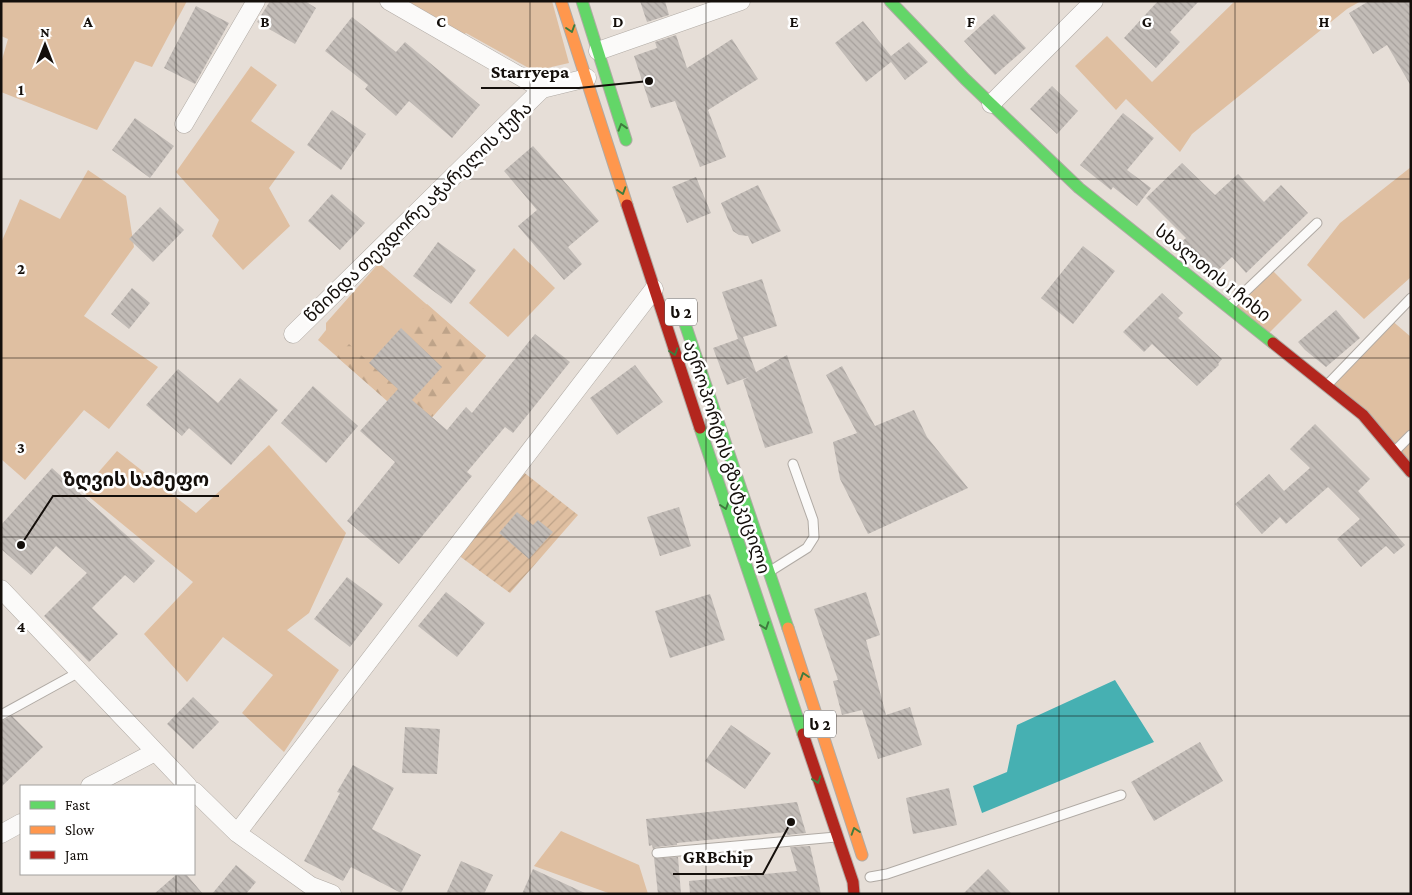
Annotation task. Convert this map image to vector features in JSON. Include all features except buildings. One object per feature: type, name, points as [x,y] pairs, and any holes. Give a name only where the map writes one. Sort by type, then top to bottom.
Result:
[{"type":"main road","name":"აეროპორტის გზატკეცილი","points":[[562,1],[654,289],[852,882],[854,894]]},
{"type":"main road","points":[[582,1],[631,154]]},
{"type":"main road","name":"სხალთის I ჩიხი","points":[[890,1],[965,80],[1079,188],[1363,415],[1411,472]]},
{"type":"main road","name":"აეროპორტის გზატკეცილი","points":[[678,304],[770,571],[870,881]]},
{"type":"street","points":[[184,124],[256,1]]},
{"type":"street","name":"წმინდა თევდორე აჭარელის ქუჩა","points":[[389,1],[542,90]]},
{"type":"street","points":[[598,50],[741,1]]},
{"type":"street","points":[[991,104],[1094,1]]},
{"type":"street","name":"წმინდა თევდორე აჭარელის ქუჩა","points":[[293,334],[542,90],[586,78]]},
{"type":"street","points":[[237,834],[654,289]]},
{"type":"street","points":[[1,589],[187,785]]},
{"type":"street","points":[[92,785],[154,752]]},
{"type":"street","points":[[195,792],[237,834],[309,890],[332,894]]},
{"type":"street","points":[[1,834],[20,824]]},
{"type":"lane","points":[[1228,308],[1317,223]]},
{"type":"lane","points":[[1326,386],[1411,298]]},
{"type":"lane","points":[[1394,452],[1411,435]]},
{"type":"lane","points":[[770,571],[807,548],[814,537],[813,520],[793,464]]},
{"type":"lane","points":[[1,715],[80,672]]},
{"type":"lane","points":[[870,881],[1121,795]]},
{"type":"lane","points":[[657,854],[836,837]]},
{"type":"green space","points":[[1,1],[187,1],[152,67],[135,61],[97,130],[1,92],[1,63],[8,39],[1,36]]},
{"type":"green space","points":[[389,1],[552,1],[569,63],[534,71],[466,33],[456,40]]},
{"type":"green space","points":[[1235,1],[1361,1],[1347,9],[1192,134],[1180,152],[1126,99],[1116,110],[1075,66],[1107,36],[1152,82]]},
{"type":"green space","points":[[251,66],[277,85],[251,121],[295,152],[269,188],[290,226],[243,270],[212,236],[219,220],[176,172]]},
{"type":"green space","points":[[1411,167],[1411,277],[1364,319],[1307,265],[1340,223]]},
{"type":"green space","points":[[88,170],[126,196],[134,247],[84,316],[158,367],[109,429],[84,410],[25,480],[1,459],[1,243],[20,199],[60,219]]},
{"type":"green space","points":[[514,248],[555,288],[508,337],[469,303]]},
{"type":"green space","points":[[379,263],[486,356],[421,430],[318,340],[326,330],[326,323]]},
{"type":"green space","points":[[1270,268],[1302,300],[1265,337],[1228,308]]},
{"type":"green space","points":[[427,304],[486,356],[432,417],[414,402],[403,415],[337,357],[349,344],[411,401],[442,367],[403,330]]},
{"type":"green space","points":[[1390,319],[1411,337],[1411,472],[1326,386]]},
{"type":"green space","points":[[269,445],[346,533],[309,613],[287,630],[339,670],[284,752],[242,713],[273,675],[223,637],[187,682],[144,634],[193,582],[82,491],[117,451],[196,513]]},
{"type":"green space","points":[[522,471],[578,515],[510,593],[458,555]]},
{"type":"green space","points":[[561,831],[639,865],[648,894],[611,894],[534,866]]},
{"type":"water","points":[[1115,680],[1154,742],[982,813],[973,786],[1007,772],[1017,725]]},
{"type":"traffic: fast","points":[[582,1],[626,140]]},
{"type":"traffic: fast","points":[[890,1],[965,79],[1079,188],[1273,343]]},
{"type":"traffic: fast","points":[[681,312],[788,628]]},
{"type":"traffic: fast","points":[[700,428],[803,734]]},
{"type":"traffic: slow","points":[[561,1],[627,205]]},
{"type":"traffic: slow","points":[[788,628],[862,855]]},
{"type":"traffic: jam","points":[[627,205],[700,428]]},
{"type":"traffic: jam","points":[[1273,343],[1363,415],[1411,472]]},
{"type":"traffic: jam","points":[[803,734],[853,882],[854,894]]},
{"type":"place","name":"Starryepa","points":[[649,81]]},
{"type":"place","name":"ზღვის სამეფო","points":[[21,545]]},
{"type":"place","name":"GRBchip","points":[[791,822]]}]
